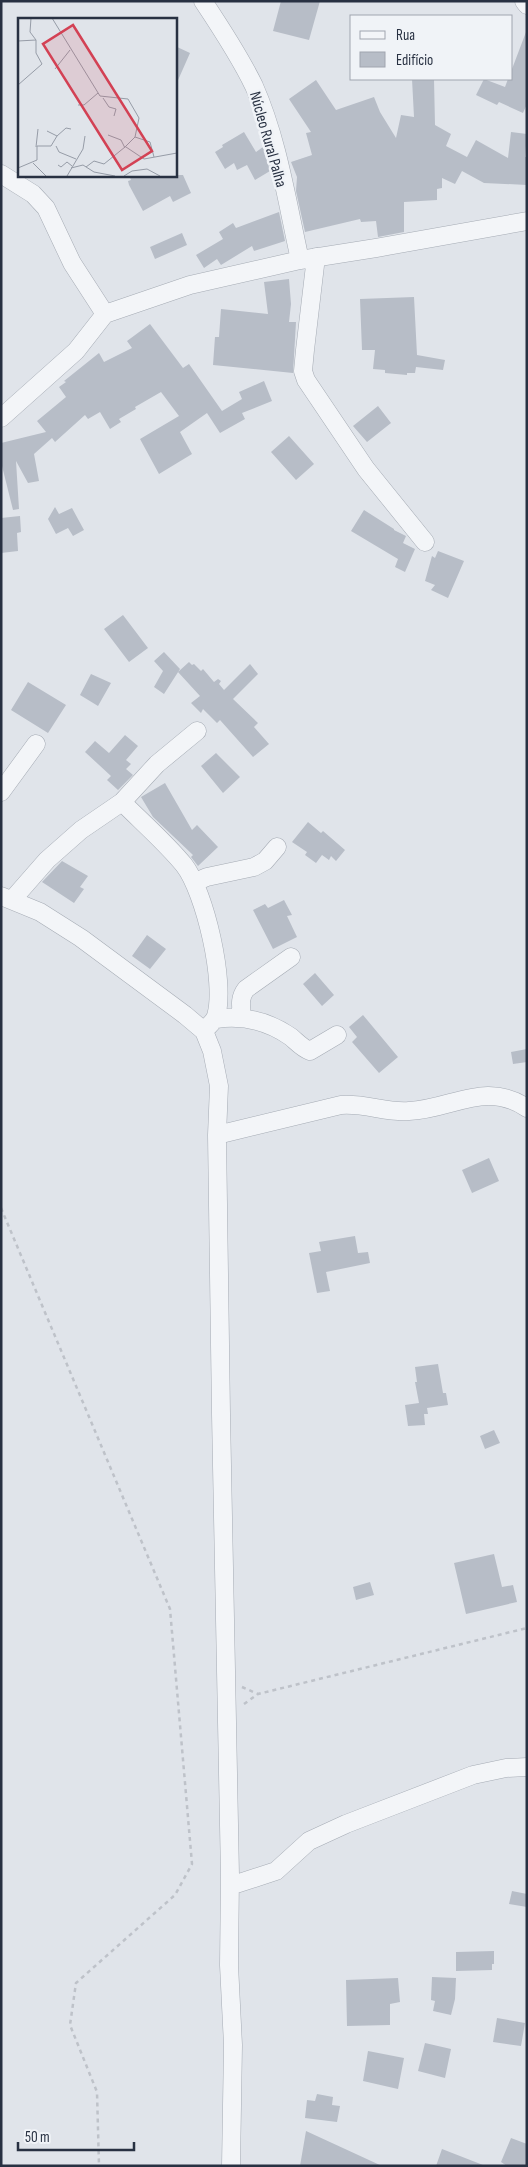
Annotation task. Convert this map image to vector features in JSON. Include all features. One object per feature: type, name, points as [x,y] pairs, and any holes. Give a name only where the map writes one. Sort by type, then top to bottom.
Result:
[{"type":"street","name":"Núcleo Rural Palha","points":[[203,1],[219,24],[254,86],[308,258],[303,371],[306,380],[366,469],[424,542]]},
{"type":"street","points":[[524,1],[527,5]]},
{"type":"street","points":[[1,174],[32,194],[46,208],[72,263],[105,314]]},
{"type":"street","points":[[1,418],[76,351],[105,314],[190,285],[308,258],[527,221]]},
{"type":"street","points":[[197,731],[157,764],[122,802],[81,830],[46,860],[7,898],[40,912],[81,938],[185,1015],[210,1025],[242,1017],[271,1025],[292,1038],[304,1049],[310,1050],[315,1049],[337,1034]]},
{"type":"street","points":[[1,792],[36,744]]},
{"type":"street","points":[[122,802],[184,865],[195,882],[218,969],[220,996],[210,1025],[212,1051],[219,1086],[217,1135],[230,1886],[229,1965],[233,2045],[230,2166]]},
{"type":"street","points":[[195,882],[207,877],[254,867],[265,861],[277,847]]},
{"type":"street","points":[[242,1017],[240,1002],[246,989],[291,957]]},
{"type":"street","points":[[217,1135],[341,1105],[358,1104],[409,1111],[478,1095],[494,1095],[518,1102],[527,1108]]},
{"type":"street","points":[[230,1886],[276,1871],[309,1842],[346,1824],[473,1775],[506,1768],[527,1767]]},
{"type":"path","points":[[1,1208],[170,1609],[192,1864],[174,1896],[76,1983],[70,2025],[97,2092],[99,2166]]},
{"type":"path","points":[[226,1717],[258,1694],[527,1628]]},
{"type":"building","points":[[281,1],[320,1],[309,40],[273,31]]},
{"type":"building","points":[[526,32],[527,104],[523,113],[499,102],[497,105],[476,95],[484,80],[505,87],[508,80],[513,80],[513,66]]},
{"type":"building","points":[[176,46],[190,53],[176,85]]},
{"type":"building","points":[[316,80],[336,110],[374,97],[380,112],[396,138],[401,115],[414,117],[412,80],[434,80],[435,125],[451,134],[446,146],[467,157],[476,140],[508,158],[511,132],[527,134],[525,157],[527,157],[527,185],[484,183],[462,171],[455,184],[442,178],[442,188],[437,189],[437,200],[404,202],[404,232],[378,237],[376,221],[361,222],[360,219],[305,232],[296,191],[297,177],[291,162],[312,155],[306,133],[311,132],[289,99]]},
{"type":"building","points":[[244,132],[256,152],[263,147],[270,171],[255,180],[247,165],[237,170],[234,163],[225,169],[215,152],[223,147],[222,145]]},
{"type":"building","points":[[183,175],[191,193],[173,202],[170,196],[143,211],[129,185],[128,181],[131,180],[129,176]]},
{"type":"building","points":[[279,212],[285,241],[254,251],[252,246],[221,265],[217,259],[204,268],[196,255],[223,239],[219,232],[233,223],[236,228]]},
{"type":"building","points":[[182,233],[187,245],[155,259],[150,247]]},
{"type":"building","points":[[289,279],[291,304],[289,322],[296,322],[293,373],[213,365],[215,337],[219,337],[221,309],[268,314],[264,282]]},
{"type":"building","points":[[414,297],[417,355],[445,360],[443,370],[416,367],[415,373],[407,373],[407,375],[385,373],[385,370],[373,369],[375,350],[362,350],[360,299]]},
{"type":"building","points":[[150,324],[183,368],[189,364],[222,411],[242,399],[239,392],[264,381],[272,401],[242,413],[245,419],[220,433],[207,413],[180,432],[192,454],[159,474],[140,439],[179,416],[161,392],[135,407],[136,409],[119,419],[121,422],[110,429],[100,412],[88,419],[85,415],[55,442],[52,438],[34,454],[39,481],[28,483],[16,461],[19,509],[13,510],[1,462],[1,443],[46,432],[37,421],[66,397],[59,387],[66,382],[64,381],[99,353],[104,362],[132,348],[127,341]]},
{"type":"building","points":[[378,406],[391,423],[367,442],[353,426]]},
{"type":"building","points":[[289,436],[314,464],[296,480],[271,452]]},
{"type":"building","points":[[55,507],[59,514],[72,508],[84,530],[73,536],[68,528],[56,534],[48,519]]},
{"type":"building","points":[[364,510],[406,536],[403,543],[415,549],[405,572],[395,567],[398,559],[351,531]]},
{"type":"building","points":[[20,516],[21,532],[17,533],[18,551],[1,553],[1,518]]},
{"type":"building","points":[[438,551],[464,561],[448,598],[431,590],[435,585],[425,581],[432,556],[435,558]]},
{"type":"building","points":[[123,615],[148,648],[129,662],[104,629]]},
{"type":"building","points":[[164,652],[180,669],[164,694],[154,687],[163,671],[154,661]]},
{"type":"building","points":[[189,662],[201,671],[203,669],[214,682],[218,679],[221,681],[219,684],[224,690],[250,664],[258,674],[233,699],[258,723],[254,727],[269,744],[253,757],[220,720],[217,723],[203,709],[201,713],[191,703],[200,696],[178,672]]},
{"type":"building","points":[[91,674],[111,683],[98,706],[80,695]]},
{"type":"building","points":[[28,682],[66,705],[48,733],[11,710]]},
{"type":"building","points":[[125,735],[138,746],[126,760],[131,764],[126,769],[133,775],[118,790],[107,780],[111,776],[85,752],[95,741],[109,753]]},
{"type":"building","points":[[216,753],[240,777],[223,793],[201,766]]},
{"type":"building","points":[[165,783],[192,830],[197,825],[218,847],[198,866],[191,857],[193,855],[153,817],[141,797]]},
{"type":"building","points":[[308,822],[321,833],[323,831],[345,850],[336,861],[331,856],[329,860],[322,855],[316,863],[305,855],[307,852],[292,842]]},
{"type":"building","points":[[62,861],[88,876],[80,887],[84,889],[74,903],[42,882]]},
{"type":"building","points":[[284,900],[292,915],[287,916],[297,937],[273,949],[253,910],[265,904],[268,908]]},
{"type":"building","points":[[147,935],[166,949],[150,969],[132,956]]},
{"type":"building","points":[[315,973],[334,995],[322,1006],[303,984]]},
{"type":"building","points":[[363,1015],[398,1057],[379,1073],[352,1042],[357,1037],[349,1027]]},
{"type":"building","points":[[527,1049],[527,1062],[513,1064],[511,1052]]},
{"type":"building","points":[[489,1158],[499,1181],[472,1193],[462,1170]]},
{"type":"building","points":[[355,1236],[358,1253],[368,1252],[370,1263],[326,1272],[330,1291],[317,1293],[309,1253],[321,1251],[319,1242]]},
{"type":"building","points":[[438,1364],[443,1393],[446,1393],[448,1405],[427,1408],[428,1414],[424,1414],[425,1425],[408,1426],[405,1405],[419,1403],[415,1382],[417,1382],[415,1367]]},
{"type":"building","points":[[494,1430],[500,1443],[485,1449],[480,1436]]},
{"type":"building","points":[[494,1554],[502,1587],[513,1585],[517,1602],[466,1614],[454,1563]]},
{"type":"building","points":[[370,1582],[374,1595],[356,1600],[353,1587]]},
{"type":"building","points":[[512,1891],[527,1894],[527,1907],[509,1904]]},
{"type":"building","points":[[494,1951],[492,1970],[456,1971],[456,1952]]},
{"type":"building","points":[[432,1977],[456,1978],[455,1999],[451,2015],[433,2011],[435,2001],[431,2000]]},
{"type":"building","points":[[398,1978],[400,2002],[390,2004],[390,2025],[347,2026],[346,1980]]},
{"type":"building","points":[[497,2018],[525,2023],[521,2046],[493,2042]]},
{"type":"building","points":[[425,2043],[451,2049],[445,2078],[418,2071]]},
{"type":"building","points":[[368,2051],[404,2058],[398,2089],[363,2081]]},
{"type":"building","points":[[317,2094],[333,2097],[332,2105],[340,2106],[337,2122],[305,2118],[307,2100],[315,2101]]},
{"type":"building","points":[[306,2131],[382,2166],[300,2166]]},
{"type":"building","points":[[511,2138],[527,2144],[527,2166],[507,2166],[501,2162]]},
{"type":"building","points":[[442,2149],[483,2165],[483,2166],[436,2166]]}]
